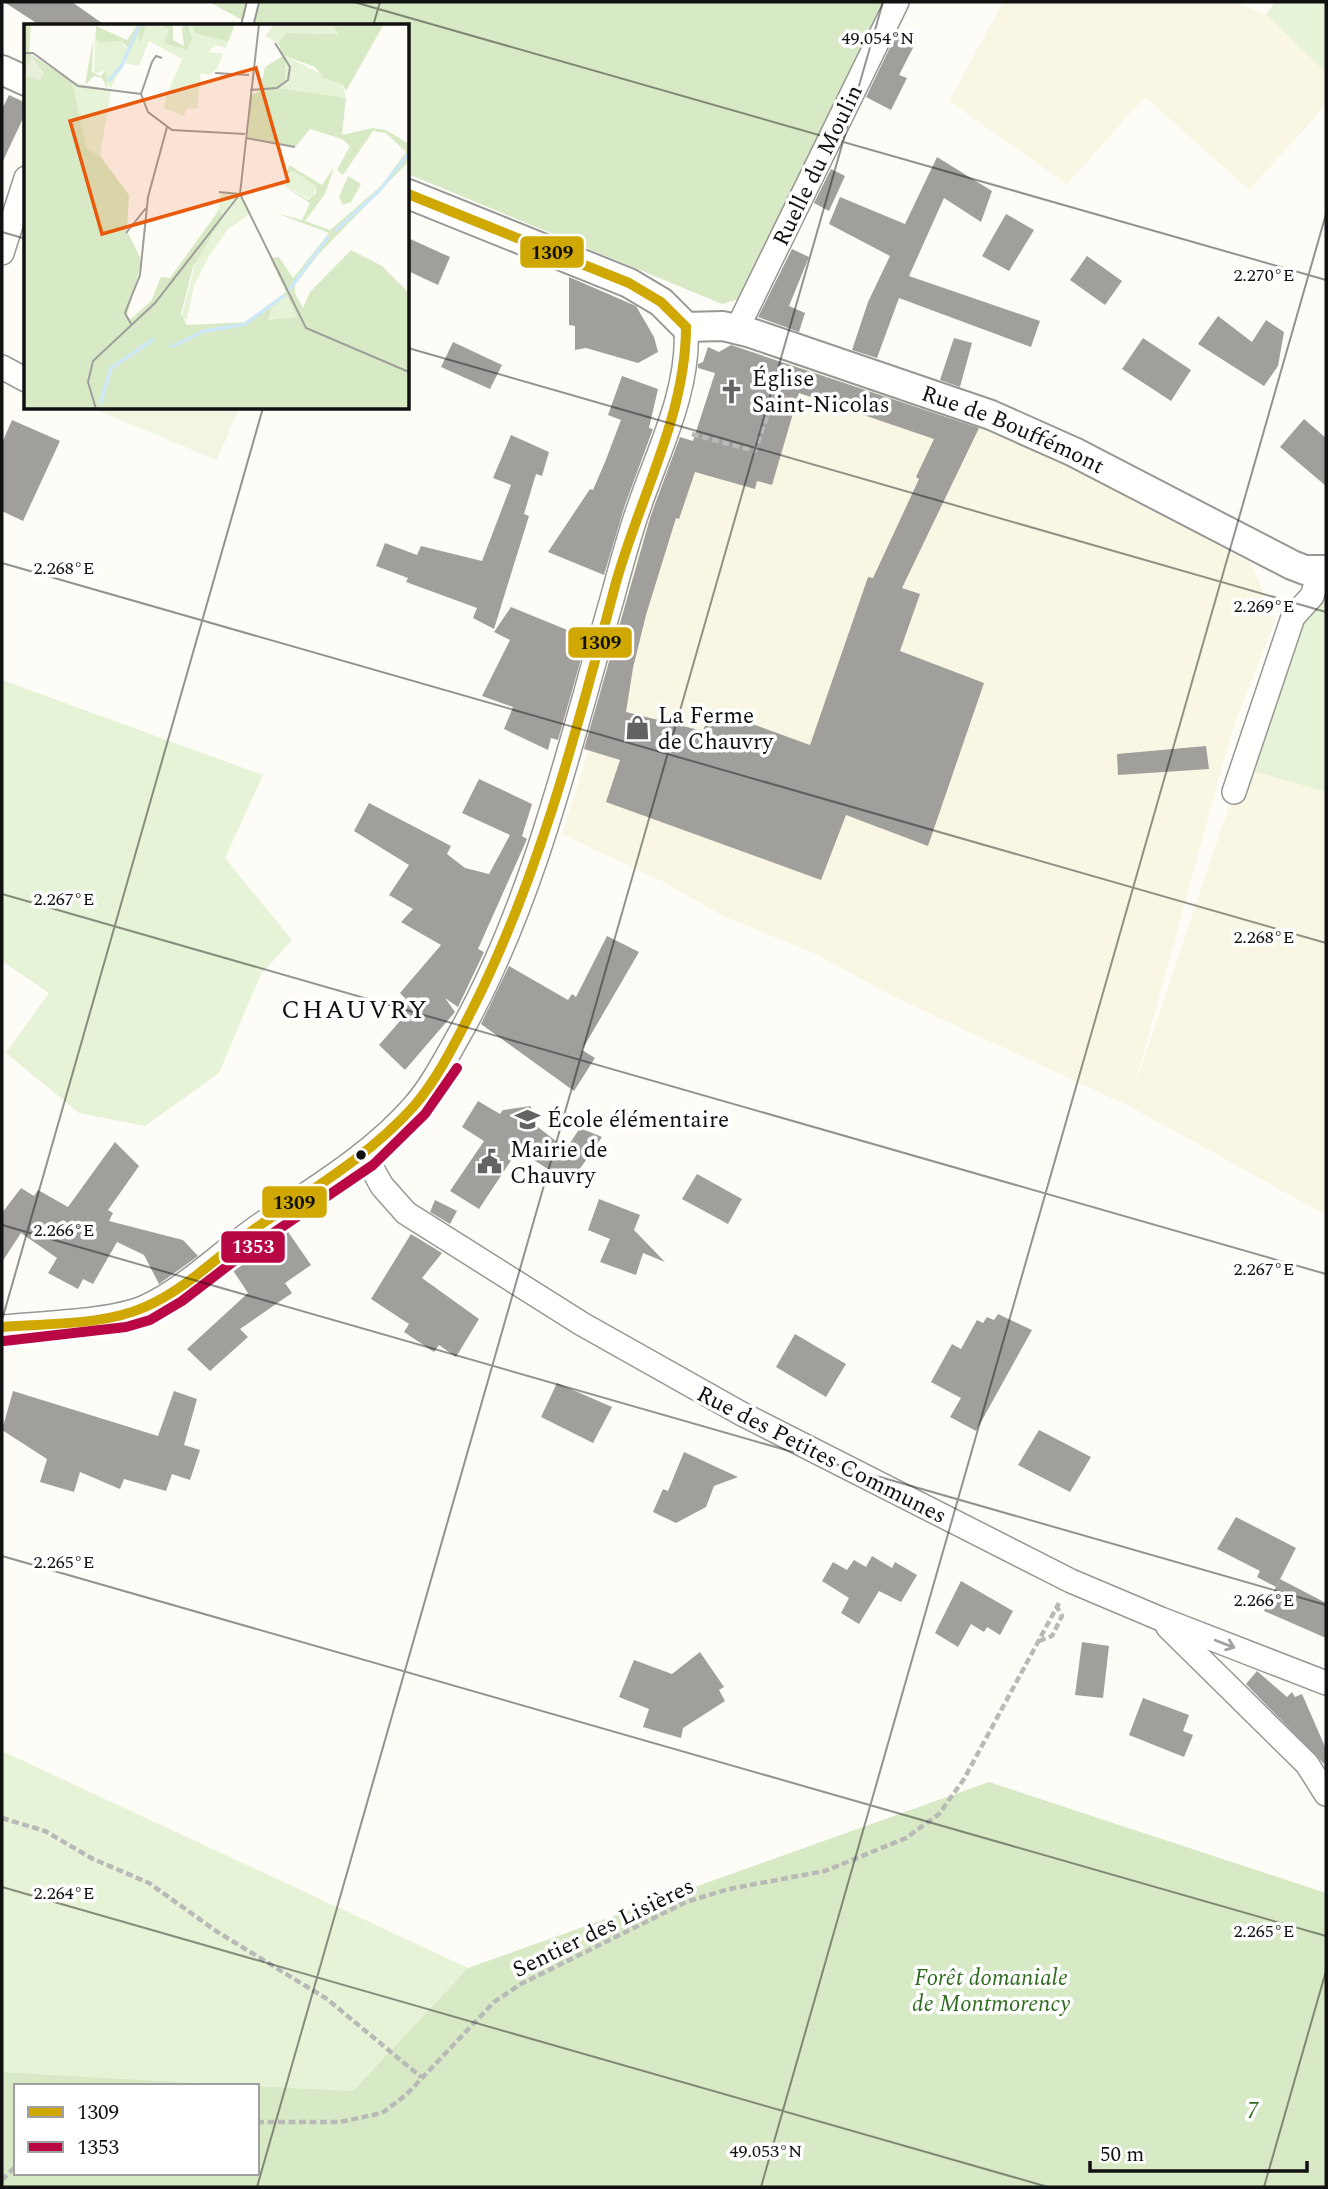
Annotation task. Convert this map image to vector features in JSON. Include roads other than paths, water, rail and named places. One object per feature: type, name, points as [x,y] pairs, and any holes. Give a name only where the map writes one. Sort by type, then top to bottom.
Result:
[{"type":"street","name":"Ruelle du Moulin","points":[[737,329],[897,2]]},
{"type":"street","points":[[2,70],[24,80]]},
{"type":"street","points":[[2,253],[24,184]]},
{"type":"street","points":[[2,1327],[112,1315],[144,1307],[175,1289],[243,1237],[364,1154],[414,1105],[445,1060],[482,993],[515,915],[547,824],[636,514],[668,427],[688,355],[686,327],[661,302],[629,283],[410,195]]},
{"type":"street","name":"Rue de Bouffémont","points":[[686,327],[717,325],[737,329],[991,415],[1074,452],[1292,565],[1324,575]]},
{"type":"street","points":[[2,367],[24,379]]},
{"type":"street","points":[[1234,792],[1293,617],[1312,596],[1324,575]]},
{"type":"street","name":"Rue des Petites Communes","points":[[364,1154],[382,1186],[406,1213],[582,1324],[742,1414],[1072,1581],[1326,1683]]},
{"type":"street","points":[[1161,1619],[1307,1764],[1326,1794]]},
{"type":"lane","points":[[248,24],[253,2]]},
{"type":"place","name":"Église Saint-Nicolas","points":[[732,391]]},
{"type":"place","name":"La Ferme de Chauvry","points":[[638,728]]},
{"type":"place","name":"École élémentaire","points":[[527,1119]]},
{"type":"place","name":"Mairie de Chauvry","points":[[490,1162]]},
{"type":"district","name":"CHAUVRY","points":[[355,1009]]},
{"type":"park label","name":"Forêt domaniale de Montmorency","points":[[991,1990]]},
{"type":"park label","name":"7","points":[[1253,2110]]}]
